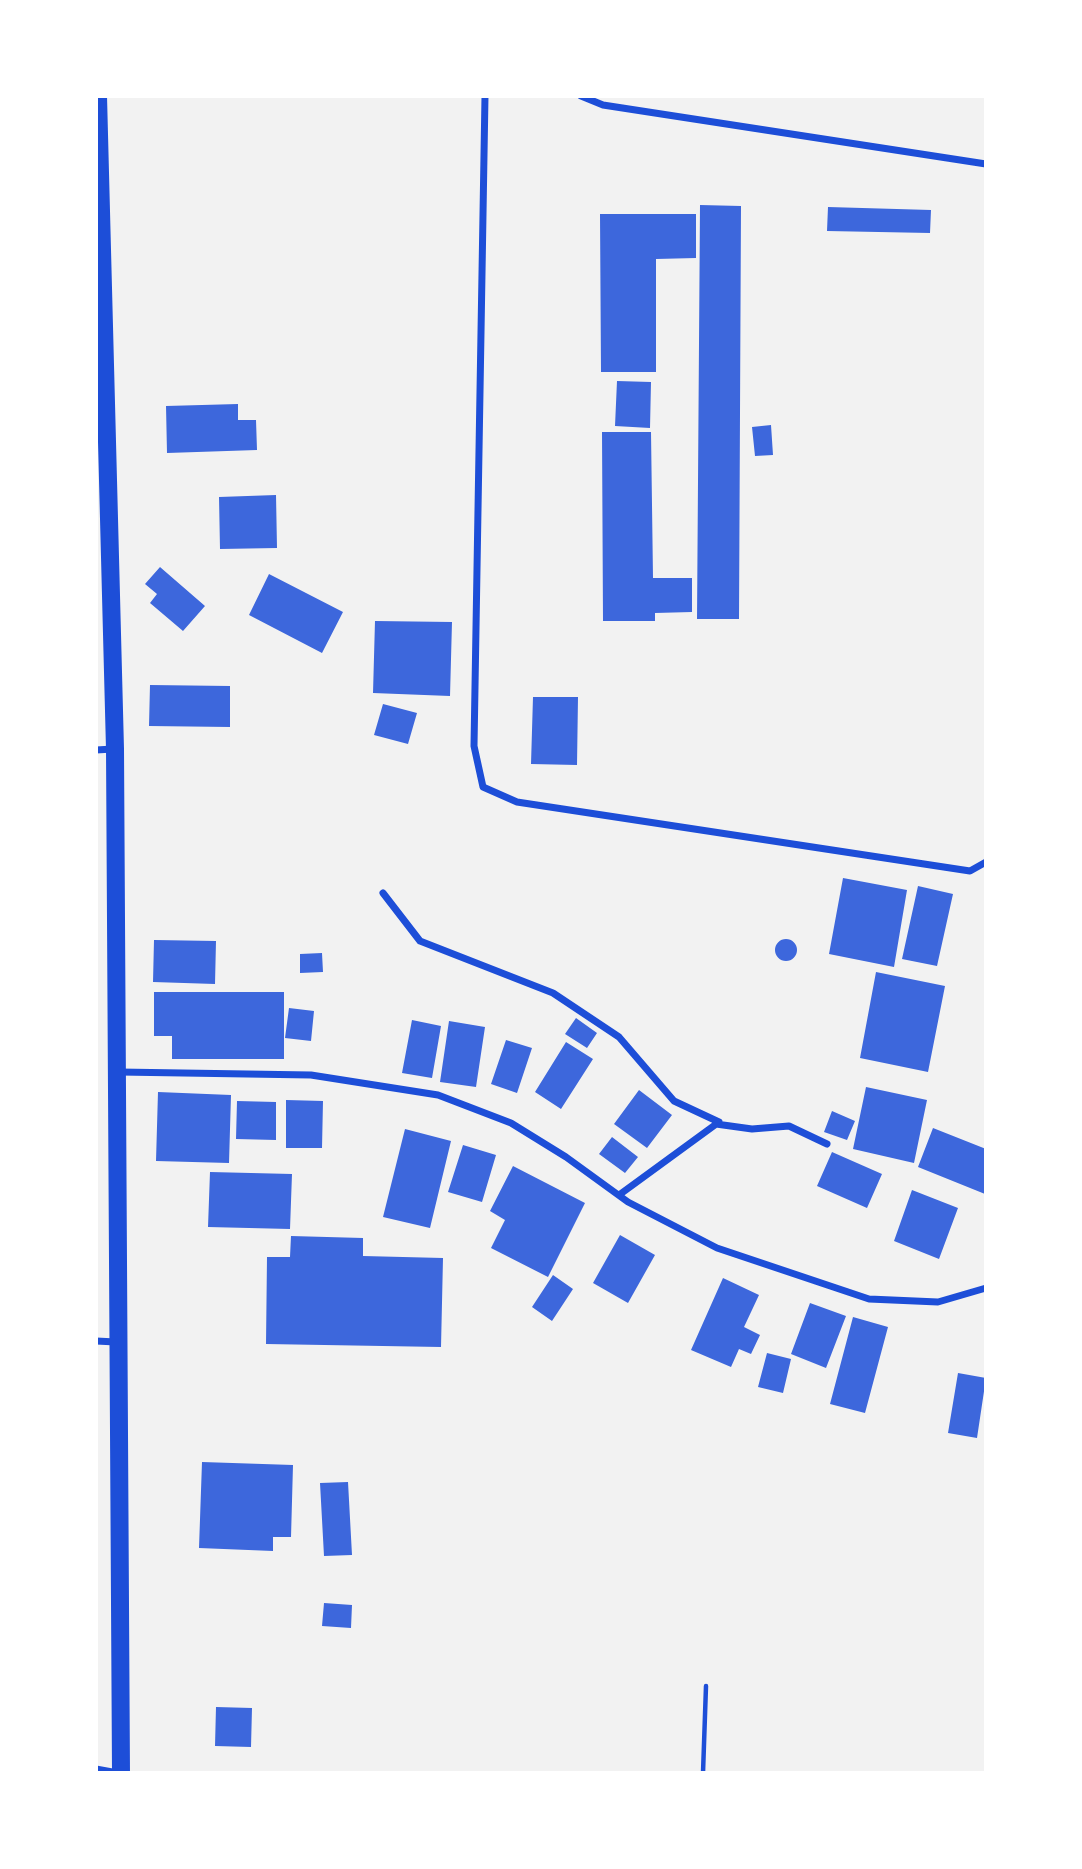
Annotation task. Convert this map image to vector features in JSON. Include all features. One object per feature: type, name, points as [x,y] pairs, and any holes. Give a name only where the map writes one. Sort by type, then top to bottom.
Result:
[{"type":"main road","points":[[97,104],[101,443],[116,749],[121,1773]]},
{"type":"street","points":[[485,96],[474,746],[483,787],[517,802],[970,871],[986,862]]},
{"type":"street","points":[[581,96],[603,105],[986,164]]},
{"type":"street","points":[[96,750],[116,749]]},
{"type":"street","points":[[383,893],[420,941],[553,993],[619,1038],[674,1101],[719,1122],[619,1195]]},
{"type":"street","points":[[118,1072],[311,1075],[438,1095],[511,1123],[566,1157],[628,1202],[717,1248],[869,1299],[938,1302],[986,1288]]},
{"type":"street","points":[[716,1124],[752,1129],[789,1126],[827,1144]]},
{"type":"street","points":[[96,1340],[117,1342]]},
{"type":"lane","points":[[96,1768],[121,1773]]},
{"type":"path","points":[[703,1773],[706,1686]]},
{"type":"building","points":[[700,205],[741,206],[739,619],[697,619]]},
{"type":"building","points":[[828,207],[931,210],[930,233],[827,231]]},
{"type":"building","points":[[600,214],[696,214],[696,258],[656,259],[656,372],[601,372]]},
{"type":"building","points":[[617,381],[651,382],[650,428],[615,426]]},
{"type":"building","points":[[238,404],[238,420],[256,420],[257,450],[167,453],[166,406]]},
{"type":"building","points":[[771,425],[773,455],[755,456],[752,427]]},
{"type":"building","points":[[602,432],[651,432],[653,578],[692,578],[692,612],[655,613],[655,621],[603,621]]},
{"type":"building","points":[[276,495],[277,548],[220,549],[219,497]]},
{"type":"building","points":[[160,567],[205,606],[183,631],[150,603],[157,594],[145,584]]},
{"type":"building","points":[[269,574],[343,612],[322,653],[249,615]]},
{"type":"building","points":[[375,621],[452,622],[450,696],[373,693]]},
{"type":"building","points":[[150,685],[230,686],[230,727],[149,726]]},
{"type":"building","points":[[533,697],[578,697],[577,765],[531,764]]},
{"type":"building","points":[[383,704],[417,713],[408,744],[374,735]]},
{"type":"building","points":[[843,878],[907,890],[894,967],[829,954]]},
{"type":"building","points":[[918,886],[953,894],[937,966],[902,959]]},
{"type":"building","points":[[786,939],[796,946],[797,950],[790,960],[786,961],[776,954],[775,950],[782,940]]},
{"type":"building","points":[[154,940],[216,941],[215,984],[153,982]]},
{"type":"building","points":[[322,953],[323,972],[300,973],[300,954]]},
{"type":"building","points":[[876,972],[945,986],[928,1072],[860,1058]]},
{"type":"building","points":[[154,992],[284,992],[284,1059],[172,1059],[172,1036],[154,1036]]},
{"type":"building","points":[[289,1008],[314,1011],[311,1041],[285,1038]]},
{"type":"building","points":[[576,1018],[597,1033],[587,1048],[565,1034]]},
{"type":"building","points":[[412,1020],[441,1026],[432,1078],[402,1073]]},
{"type":"building","points":[[449,1021],[485,1027],[476,1087],[440,1082]]},
{"type":"building","points":[[506,1040],[532,1048],[517,1093],[491,1084]]},
{"type":"building","points":[[566,1042],[593,1059],[561,1109],[535,1092]]},
{"type":"building","points":[[866,1087],[927,1100],[914,1163],[853,1149]]},
{"type":"building","points":[[639,1090],[672,1115],[647,1148],[614,1124]]},
{"type":"building","points":[[158,1092],[231,1095],[229,1163],[156,1161]]},
{"type":"building","points":[[286,1100],[323,1101],[322,1148],[286,1148]]},
{"type":"building","points":[[237,1101],[276,1102],[276,1140],[236,1139]]},
{"type":"building","points":[[832,1111],[855,1121],[847,1140],[824,1132]]},
{"type":"building","points":[[933,1128],[986,1149],[985,1194],[918,1167]]},
{"type":"building","points":[[405,1129],[451,1141],[430,1228],[383,1217]]},
{"type":"building","points":[[612,1137],[638,1157],[625,1173],[599,1154]]},
{"type":"building","points":[[463,1145],[496,1155],[482,1202],[448,1192]]},
{"type":"building","points":[[832,1152],[882,1174],[867,1208],[817,1186]]},
{"type":"building","points":[[513,1166],[585,1203],[548,1277],[491,1248],[505,1220],[490,1211]]},
{"type":"building","points":[[210,1172],[292,1174],[290,1229],[208,1227]]},
{"type":"building","points":[[912,1190],[958,1208],[939,1259],[894,1241]]},
{"type":"building","points":[[620,1235],[655,1255],[628,1303],[593,1283]]},
{"type":"building","points":[[291,1236],[363,1238],[363,1256],[443,1258],[441,1347],[266,1344],[267,1257],[290,1257]]},
{"type":"building","points":[[553,1275],[573,1289],[552,1321],[532,1307]]},
{"type":"building","points":[[723,1278],[759,1295],[744,1327],[760,1335],[751,1354],[739,1349],[731,1367],[691,1350]]},
{"type":"building","points":[[810,1303],[846,1316],[826,1368],[791,1354]]},
{"type":"building","points":[[853,1317],[888,1327],[865,1413],[830,1404]]},
{"type":"building","points":[[767,1353],[791,1359],[783,1393],[758,1387]]},
{"type":"building","points":[[958,1373],[986,1378],[977,1438],[948,1433]]},
{"type":"building","points":[[202,1462],[293,1465],[291,1537],[273,1537],[273,1551],[199,1548]]},
{"type":"building","points":[[348,1482],[352,1555],[324,1556],[320,1483]]},
{"type":"building","points":[[324,1603],[352,1605],[351,1628],[322,1626]]},
{"type":"building","points":[[216,1707],[252,1708],[251,1747],[215,1746]]}]
